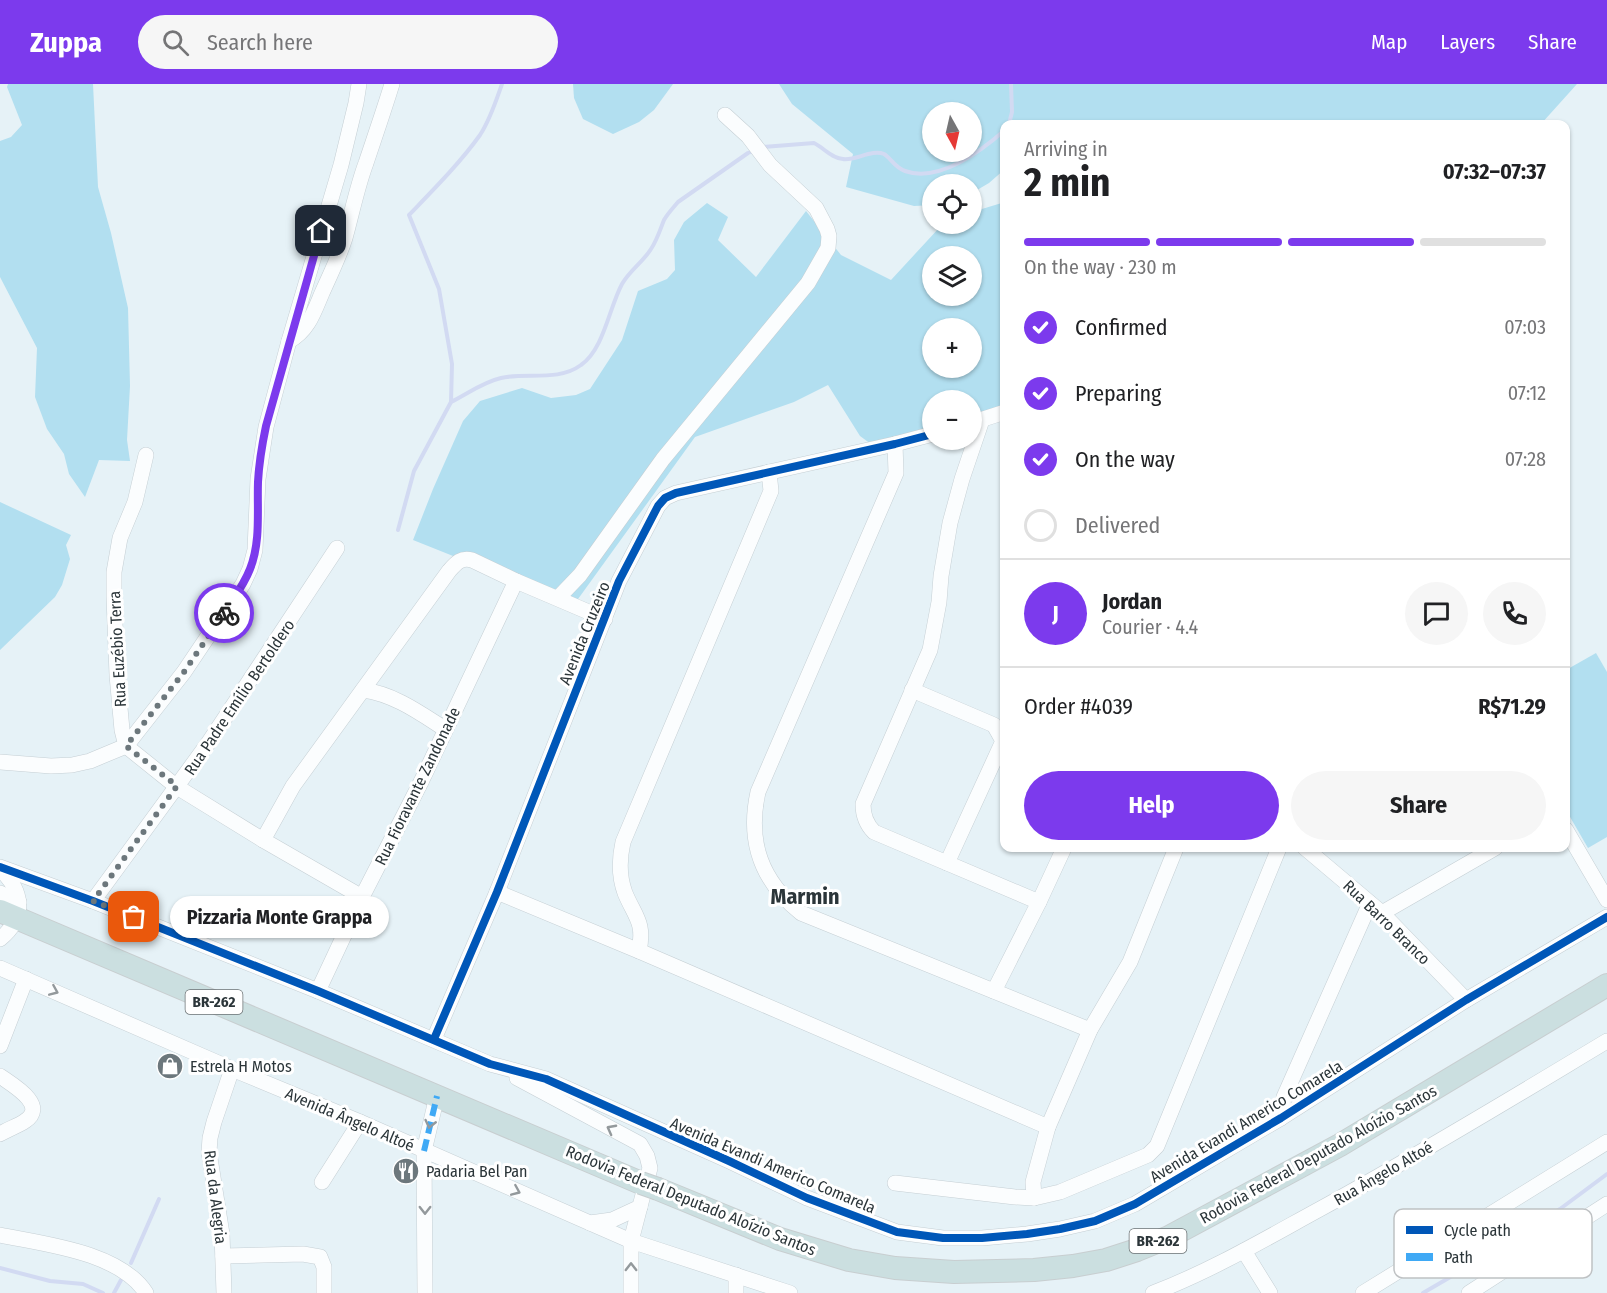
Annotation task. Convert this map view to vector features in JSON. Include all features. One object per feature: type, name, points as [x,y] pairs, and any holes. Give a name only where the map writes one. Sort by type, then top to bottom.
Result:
[{"type":"highway","name":"Rodovia Federal Deputado Aloízio Santos","points":[[12,910],[437,1096],[650,1180],[780,1239],[849,1260],[895,1268],[954,1272],[1034,1270],[1073,1266],[1106,1260],[1169,1237],[1340,1145],[1607,985]]},
{"type":"street","points":[[0,762],[51,766],[72,765],[90,761],[126,746],[184,672],[243,584],[255,550],[260,455],[266,426],[341,165],[359,84]]},
{"type":"street","points":[[289,341],[297,337],[311,319],[337,260],[392,84]]},
{"type":"street","points":[[558,598],[580,575],[663,459],[808,283],[828,248],[827,229],[816,208],[725,115]]},
{"type":"street","points":[[982,419],[1000,414]]},
{"type":"street","name":"Avenida Cruzeiro","points":[[434,1039],[497,892],[620,581],[658,506],[665,498],[676,492],[922,437]]},
{"type":"street","points":[[895,444],[896,473],[758,792],[754,818],[756,844],[763,868],[776,888],[801,913],[1090,1030]]},
{"type":"street","points":[[970,450],[950,523],[930,650],[862,804],[863,814],[867,824],[874,832],[1039,902]]},
{"type":"street","name":"Rua Euzébio Terra","points":[[126,746],[122,730],[117,675],[114,572],[120,537],[135,502],[146,455]]},
{"type":"street","points":[[639,951],[640,925],[625,892],[620,872],[622,842],[771,491],[769,472]]},
{"type":"street","name":"Rua Padre Emílio Bertoldero","points":[[93,901],[229,714],[338,548]]},
{"type":"street","points":[[263,840],[293,786],[458,561],[465,558],[472,560],[605,619]]},
{"type":"street","name":"Rua Fioravante Zandonade","points":[[318,991],[362,897],[421,782],[516,581]]},
{"type":"street","points":[[373,677],[379,692]]},
{"type":"street","points":[[363,690],[379,692],[446,729]]},
{"type":"street","points":[[912,690],[994,725],[1000,736]]},
{"type":"street","points":[[126,746],[177,786],[263,840],[362,897]]},
{"type":"street","points":[[947,863],[1000,748]]},
{"type":"street","points":[[1570,837],[1607,900]]},
{"type":"street","points":[[994,991],[1062,852]]},
{"type":"street","points":[[1034,1198],[1034,1182],[1048,1127],[1090,1030],[1130,962],[1174,852]]},
{"type":"street","points":[[895,1183],[1034,1198],[1060,1192],[1148,1155],[1157,1146],[1277,852]]},
{"type":"street","name":"Rua Barro Branco","points":[[1310,852],[1376,908],[1466,1000]]},
{"type":"street","points":[[1281,1118],[1284,1097],[1376,908],[1487,852]]},
{"type":"street","points":[[0,868],[17,891],[7,933],[0,939]]},
{"type":"street","name":"Avenida Evandi Americo Comarela","points":[[0,868],[93,901],[318,991],[490,1064],[546,1079],[817,1201],[897,1232],[943,1238],[982,1238],[1060,1229],[1095,1221],[1136,1204],[1281,1118],[1466,1000],[1607,917]]},
{"type":"street","points":[[497,892],[1048,1127]]},
{"type":"street","points":[[0,893],[12,910]]},
{"type":"street","name":"Avenida Ângelo Altoé","points":[[0,968],[631,1241]]},
{"type":"street","points":[[0,1046],[26,979]]},
{"type":"street","name":"Rua Ângelo Altoé","points":[[1153,1293],[1244,1251],[1388,1172],[1607,1041]]},
{"type":"street","points":[[490,1064],[640,1144],[647,1156],[650,1180],[631,1241],[631,1293]]},
{"type":"street","name":"Rua da Alegria","points":[[224,1293],[222,1234],[209,1152],[214,1122],[232,1069]]},
{"type":"street","points":[[0,1076],[24,1093],[32,1109],[25,1121],[0,1134]]},
{"type":"street","points":[[425,1293],[424,1151],[437,1096]]},
{"type":"street","points":[[322,1182],[360,1122]]},
{"type":"street","points":[[1499,1209],[1607,1142]]},
{"type":"street","points":[[1592,1214],[1607,1204]]},
{"type":"street","points":[[590,1223],[639,1213]]},
{"type":"street","points":[[639,1213],[649,1238],[661,1251]]},
{"type":"street","points":[[0,1235],[103,1259],[131,1277],[146,1293]]},
{"type":"street","points":[[631,1241],[790,1293]]},
{"type":"street","points":[[1244,1251],[1270,1293]]},
{"type":"street","points":[[223,1256],[314,1255],[323,1261],[325,1286]]},
{"type":"street","points":[[1363,1293],[1394,1274]]},
{"type":"street","points":[[736,1275],[736,1293]]},
{"type":"street","points":[[1469,1293],[1492,1278]]},
{"type":"shaded area","points":[[8,84],[93,84],[98,187],[128,308],[130,386],[127,440],[130,461],[99,460],[85,497],[69,474],[64,454],[47,429],[35,397],[37,348],[0,277],[0,141],[11,137],[22,125],[7,87]]},
{"type":"shaded area","points":[[573,84],[673,84],[654,110],[639,122],[613,134],[583,119],[574,98]]},
{"type":"shaded area","points":[[779,84],[1577,84],[1545,120],[1000,120],[1000,173],[982,187],[982,174],[922,174],[922,206],[914,206],[846,187],[853,154],[792,104]]},
{"type":"shaded area","points":[[707,203],[728,217],[718,240],[756,277],[806,211],[841,255],[891,280],[922,246],[922,306],[982,306],[982,246],[922,246],[933,234],[982,234],[982,209],[1000,204],[1000,409],[982,416],[982,390],[922,390],[922,433],[875,447],[860,436],[828,385],[794,402],[695,437],[573,606],[413,540],[463,421],[480,401],[522,388],[551,398],[576,395],[590,389],[622,340],[638,291],[667,279],[675,270],[674,240],[684,222]]},
{"type":"shaded area","points":[[0,502],[71,535],[66,545],[70,559],[62,585],[55,597],[0,650]]},
{"type":"shaded area","points":[[1596,653],[1607,672],[1607,837],[1588,848],[1570,817],[1570,668]]},
{"type":"waterway","points":[[398,530],[414,471],[451,402],[452,364],[439,289],[409,215],[455,166],[480,135],[490,117],[502,84]]},
{"type":"waterway","points":[[1010,120],[1011,84]]},
{"type":"waterway","points":[[763,147],[814,143],[831,155],[843,159],[879,153],[884,154],[905,171],[918,174],[932,173],[959,163],[1000,134]]},
{"type":"waterway","points":[[451,402],[481,385],[501,378],[552,375],[581,365],[589,358],[601,339],[622,284],[651,249],[664,220],[678,202],[753,151]]},
{"type":"waterway","points":[[1560,1209],[1607,1174]]},
{"type":"waterway","points":[[131,1263],[159,1199]]},
{"type":"waterway","points":[[0,1268],[50,1281],[83,1284],[103,1293]]},
{"type":"waterway","points":[[1423,1293],[1449,1278]]},
{"type":"waterway","points":[[114,1293],[121,1280]]},
{"type":"marked path","points":[[424,1151],[437,1096]]},
{"type":"cycle path","points":[[434,1039],[497,892],[619,581],[658,506],[665,498],[676,493],[922,437]]},
{"type":"cycle path","points":[[0,867],[93,901],[318,991],[490,1064],[546,1079],[807,1198],[897,1232],[943,1238],[982,1238],[1060,1229],[1095,1221],[1135,1204],[1281,1118],[1466,1000],[1607,917]]},
{"type":"way so far","points":[[134,917],[93,901],[177,786],[126,746],[184,672],[224,613]]},
{"type":"place","name":"Pizzaria Monte Grappa","points":[[134,917]]},
{"type":"place","name":"Estrela H Motos","points":[[170,1066]]},
{"type":"place","name":"Padaria Bel Pan","points":[[406,1171]]},
{"type":"district","name":"Marmin","points":[[805,896]]},
{"type":"route","points":[[224,613],[243,584],[255,550],[260,455],[289,341],[321,231]]}]
